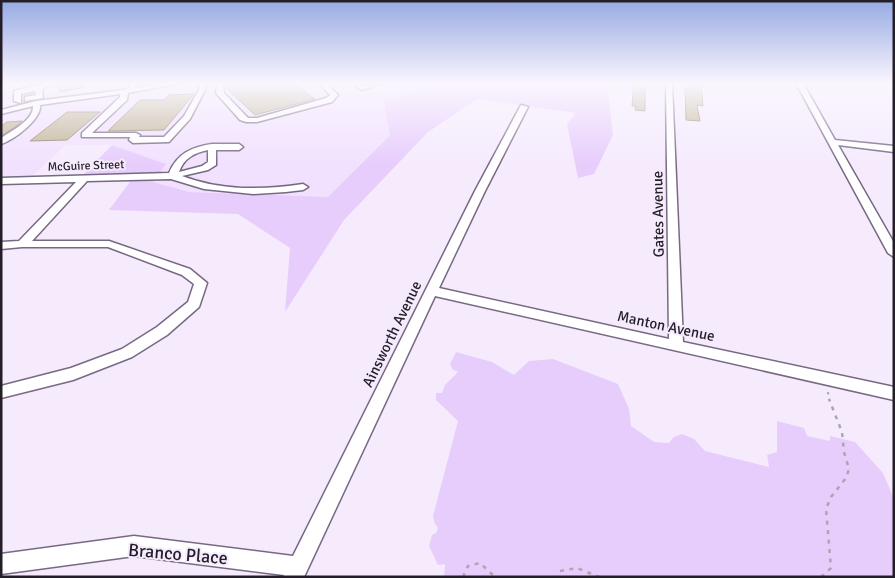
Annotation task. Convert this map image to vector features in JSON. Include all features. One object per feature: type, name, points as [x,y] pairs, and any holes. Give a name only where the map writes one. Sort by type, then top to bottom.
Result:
[{"type":"street","points":[[1,142],[33,118],[35,110]]},
{"type":"street","points":[[111,110],[85,134],[136,135],[133,140],[166,140],[187,117],[191,110]]},
{"type":"street","points":[[236,110],[243,118],[252,120],[291,110]]},
{"type":"street","name":"Ainsworth Avenue","points":[[294,571],[480,192],[522,110]]},
{"type":"street","name":"Gates Avenue","points":[[670,110],[676,344]]},
{"type":"street","points":[[815,110],[894,254]]},
{"type":"street","points":[[833,142],[894,149]]},
{"type":"street","points":[[172,176],[205,168],[213,163],[212,147]]},
{"type":"street","points":[[172,176],[175,165],[196,148],[239,147]]},
{"type":"street","points":[[172,176],[194,185],[219,190],[273,192],[303,187]]},
{"type":"street","name":"McGuire Street","points":[[1,181],[172,176]]},
{"type":"street","points":[[22,244],[84,179]]},
{"type":"street","points":[[1,246],[22,244],[110,244],[186,272],[201,283],[194,304],[162,331],[126,353],[73,374],[1,392]]},
{"type":"street","name":"Manton Avenue","points":[[431,291],[894,394]]},
{"type":"street","name":"Branco Place","points":[[1,564],[134,546],[294,571]]},
{"type":"path","points":[[821,577],[831,568],[826,509],[831,497],[846,478],[849,469],[844,452],[842,432],[830,405],[825,378]]},
{"type":"path","points":[[463,577],[464,570],[469,564],[473,563],[480,563],[495,577]]},
{"type":"path","points":[[560,571],[577,568],[599,577]]},
{"type":"shaded area","points":[[386,110],[390,134],[328,197],[189,192],[152,182],[165,164],[112,145],[66,145],[27,181],[1,180],[1,112]]},
{"type":"shaded area","points":[[386,110],[461,110],[428,132],[344,220],[285,312],[290,248],[238,214],[109,210],[132,179],[78,180],[112,145],[166,164],[153,182],[189,192],[328,197],[390,135]]},
{"type":"shaded area","points":[[555,110],[610,110],[613,135],[594,174],[578,178],[567,124],[576,113]]},
{"type":"shaded area","points":[[456,352],[492,362],[514,375],[529,361],[553,359],[618,384],[629,409],[631,426],[654,442],[669,443],[674,437],[682,434],[694,439],[705,451],[769,467],[767,455],[777,452],[777,421],[804,428],[807,436],[830,441],[830,436],[855,442],[883,473],[894,499],[894,577],[444,577],[445,564],[438,565],[429,546],[432,535],[436,533],[438,528],[433,516],[458,421],[436,400],[436,393],[442,393],[445,385],[458,372],[452,369],[450,364]]},
{"type":"building","points":[[130,110],[181,110],[164,130],[108,131]]},
{"type":"building","points":[[250,110],[274,110],[255,115]]},
{"type":"building","points":[[686,110],[698,110],[700,121],[686,120]]},
{"type":"building","points":[[67,112],[100,112],[67,140],[30,141]]},
{"type":"building","points":[[22,121],[1,136],[1,126],[7,122]]}]
